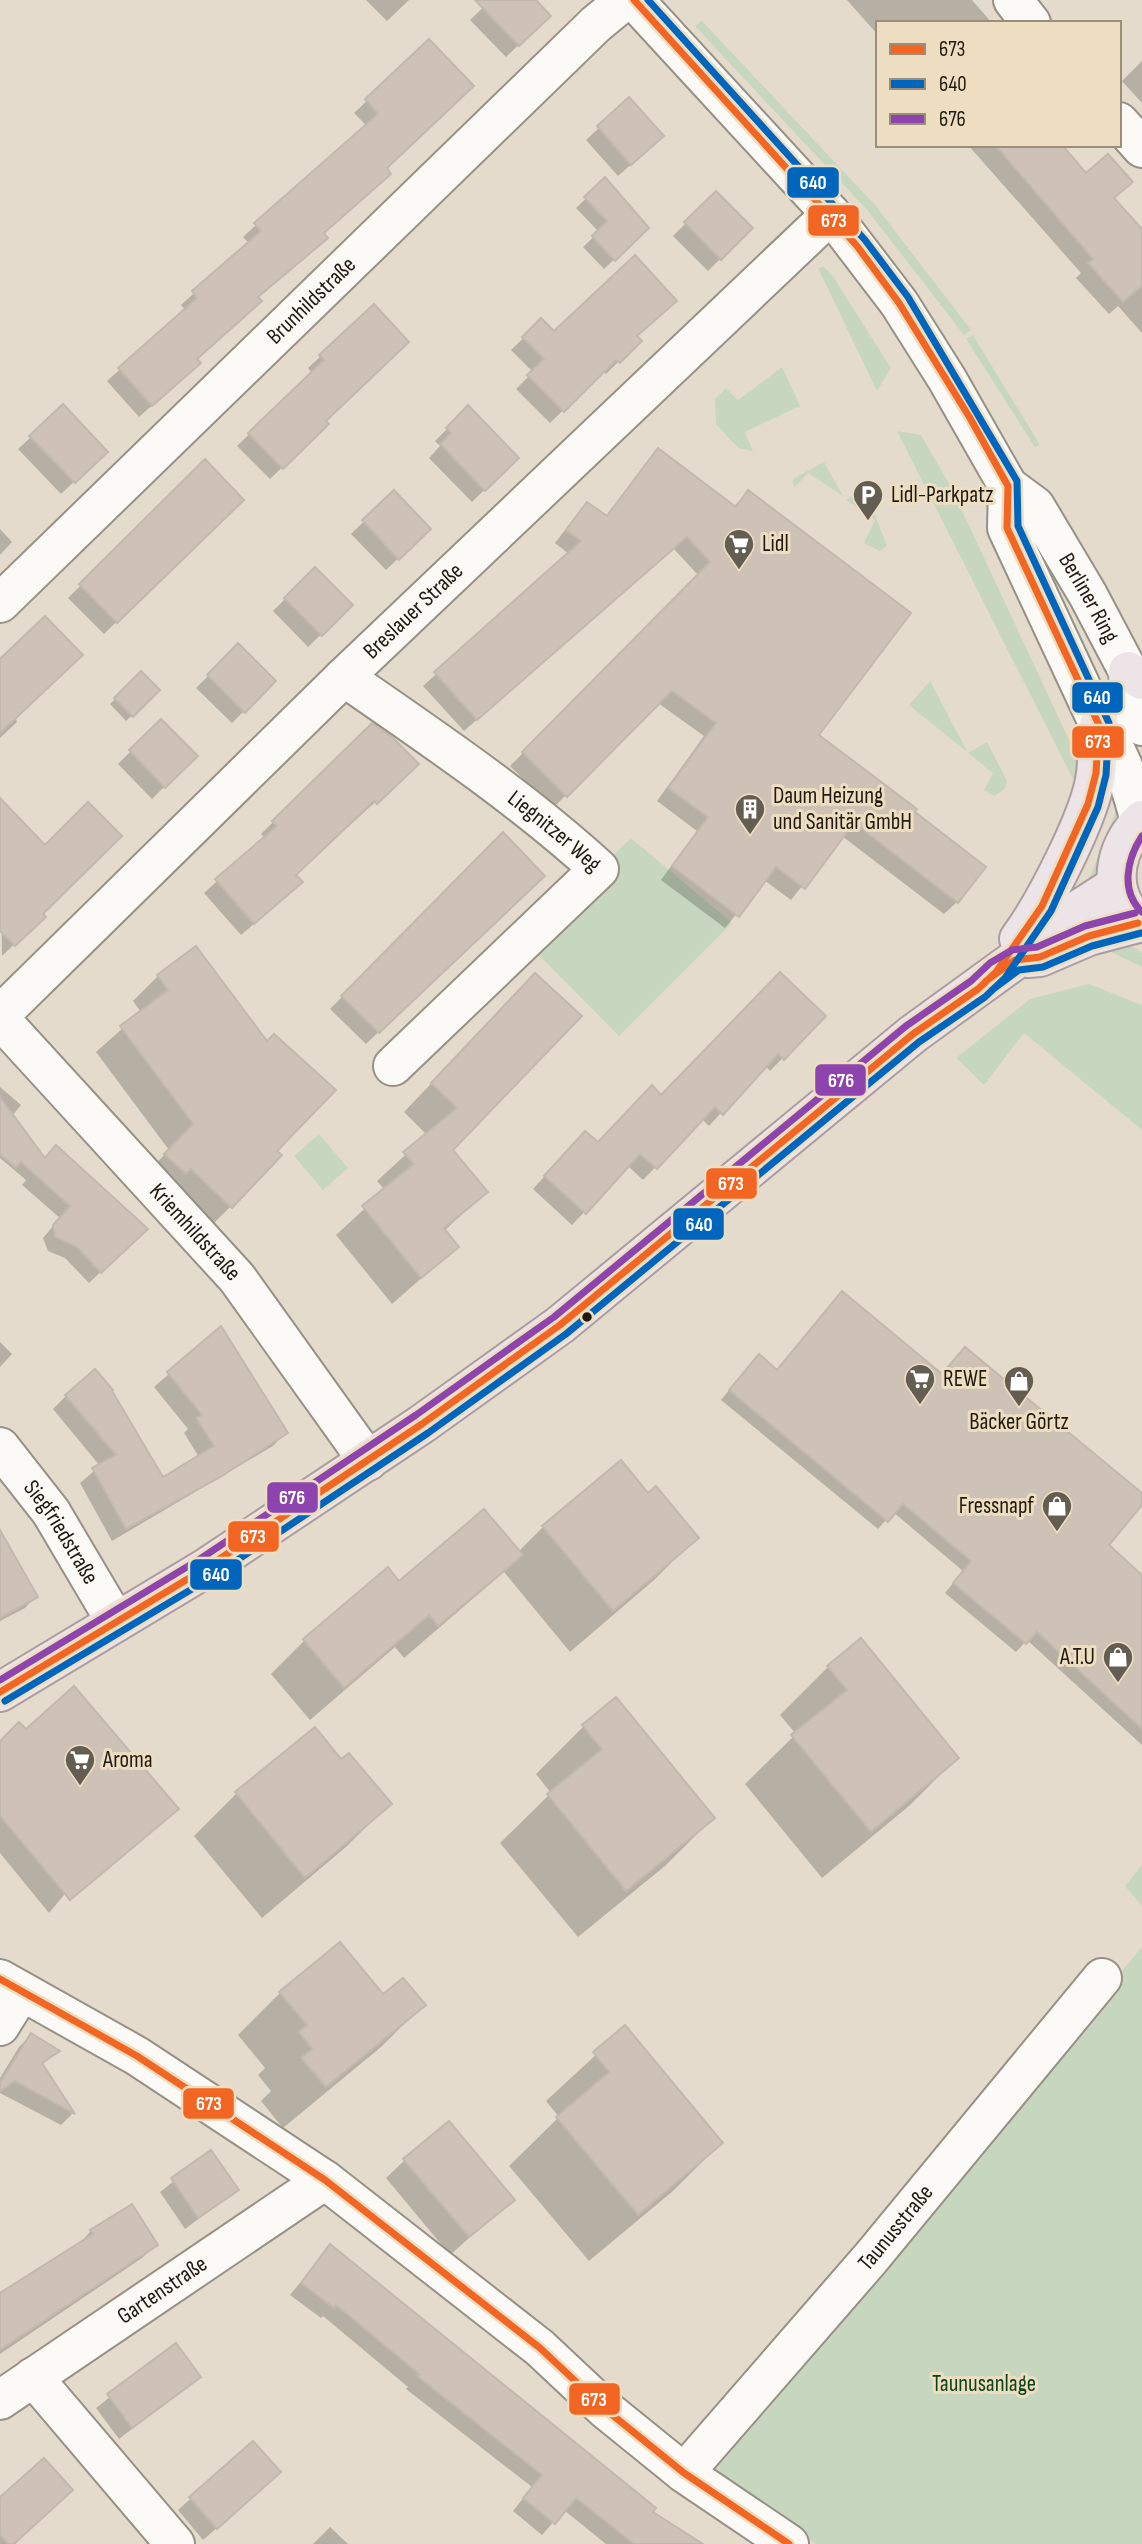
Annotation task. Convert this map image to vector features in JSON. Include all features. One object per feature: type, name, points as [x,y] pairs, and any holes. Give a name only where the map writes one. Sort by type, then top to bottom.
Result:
[{"type":"main road","points":[[1006,966],[1042,906],[1088,804],[1096,774],[1099,725]]},
{"type":"main road","name":"Berliner Ring","points":[[1117,886],[1117,862],[1125,839],[1141,821]]},
{"type":"main road","points":[[0,1692],[206,1567],[368,1461],[560,1325],[913,1034],[1006,966],[1031,940],[1117,886],[1125,906],[1140,925],[1089,936],[1040,957],[1006,966]]},
{"type":"street","name":"Brunhildstraße","points":[[0,603],[596,24],[625,0]]},
{"type":"street","name":"Berliner Ring","points":[[634,0],[831,214],[906,314],[1008,486],[1035,506],[1135,676],[1130,700],[1142,726]]},
{"type":"street","points":[[1013,0],[1029,21]]},
{"type":"street","points":[[1121,124],[1142,148]]},
{"type":"street","name":"Breslauer Straße","points":[[0,1017],[344,677],[831,214]]},
{"type":"street","name":"Berliner Ring","points":[[1008,486],[1007,528],[1099,725],[1113,742],[1129,778],[1141,821]]},
{"type":"street","name":"Liegnitzer Weg","points":[[344,677],[499,785],[554,828],[599,869],[393,1066]]},
{"type":"street","name":"Kriemhildstraße","points":[[0,1017],[237,1278],[368,1461]]},
{"type":"street","name":"Siegfriedstraße","points":[[0,1447],[51,1512],[116,1622]]},
{"type":"street","name":"Taunusstraße","points":[[684,2473],[870,2259],[1102,1978]]},
{"type":"street","points":[[0,2026],[11,1985],[137,2056],[325,2180],[540,2348],[605,2409],[684,2473],[789,2544]]},
{"type":"street","name":"Gartenstraße","points":[[0,2400],[325,2180]]},
{"type":"street","points":[[33,2377],[175,2544]]},
{"type":"green space","points":[[702,21],[875,205],[971,330],[964,335],[868,211],[695,26]]},
{"type":"green space","points":[[824,267],[834,278],[891,368],[877,391],[818,268]]},
{"type":"green space","points":[[973,335],[1040,445],[1035,447],[966,339]]},
{"type":"green space","points":[[782,367],[800,406],[745,432],[753,451],[738,448],[716,424],[715,399],[726,388],[738,400]]},
{"type":"green space","points":[[897,431],[921,435],[952,489],[1071,744],[1080,767],[1074,781]]},
{"type":"green space","points":[[824,462],[843,496],[808,473],[794,488],[793,479]]},
{"type":"green space","points":[[865,489],[887,546],[880,551],[864,543],[875,520],[846,500]]},
{"type":"green space","points":[[930,681],[968,753],[909,705]]},
{"type":"green space","points":[[987,742],[1007,781],[1005,789],[994,796],[984,790],[993,773],[968,753]]},
{"type":"green space","points":[[1122,796],[1120,821],[1111,848],[1083,894]]},
{"type":"green space","points":[[631,838],[732,923],[619,1036],[524,940]]},
{"type":"green space","points":[[1108,945],[1134,947],[1142,953],[1142,967],[1113,953]]},
{"type":"green space","points":[[1089,984],[1142,1005],[1142,1130],[1024,1033],[984,1085],[956,1058],[1030,999]]},
{"type":"green space","points":[[319,1134],[348,1168],[323,1190],[294,1156]]},
{"type":"green space","points":[[1142,1865],[1142,1906],[1125,1886]]},
{"type":"green space","name":"Taunusanlage","points":[[1142,1947],[1142,2544],[816,2544],[706,2469]]},
{"type":"building","points":[[475,0],[536,0],[551,16],[519,46]]},
{"type":"building","points":[[429,39],[474,86],[387,168],[391,174],[324,233],[328,238],[258,297],[262,301],[197,359],[201,363],[152,406],[118,368],[197,298],[192,291],[261,231],[254,223],[378,114],[365,99]]},
{"type":"building","points":[[629,97],[664,136],[631,165],[597,126]]},
{"type":"building","points":[[997,147],[1064,147],[1086,173],[1108,154],[1133,182],[1114,198],[1142,229],[1142,286],[1123,302],[1088,263],[1093,259]]},
{"type":"building","points":[[605,177],[649,228],[615,261],[592,236],[607,221],[584,197]]},
{"type":"building","points":[[716,191],[753,228],[721,260],[684,222]]},
{"type":"building","points":[[635,255],[677,301],[637,336],[642,341],[620,363],[616,360],[564,412],[527,375],[544,359],[522,337],[541,318],[554,331]]},
{"type":"building","points":[[374,304],[409,342],[326,421],[329,424],[283,469],[248,433],[324,360],[319,355]]},
{"type":"building","points":[[63,404],[108,452],[75,483],[29,436]]},
{"type":"building","points":[[468,405],[519,458],[485,491],[440,444],[451,433],[446,428]]},
{"type":"building","points":[[658,448],[736,507],[748,490],[911,613],[819,735],[917,809],[915,812],[986,867],[958,903],[854,823],[805,889],[776,867],[739,917],[672,866],[708,817],[668,788],[716,723],[672,691],[567,797],[522,752],[710,562],[687,537],[477,720],[434,672],[581,541],[566,530],[587,502],[607,516]]},
{"type":"building","points":[[205,459],[244,500],[117,623],[79,584]]},
{"type":"building","points":[[394,490],[431,529],[399,560],[362,520]]},
{"type":"building","points":[[315,567],[353,605],[322,636],[284,598]]},
{"type":"building","points":[[45,616],[83,655],[0,733],[0,659]]},
{"type":"building","points":[[238,643],[276,681],[245,713],[207,675]]},
{"type":"building","points":[[141,671],[160,690],[133,717],[114,698]]},
{"type":"building","points":[[161,719],[198,756],[165,788],[129,750]]},
{"type":"building","points":[[372,723],[393,738],[419,764],[377,804],[374,801],[296,875],[303,882],[254,924],[215,879],[277,826],[272,821]]},
{"type":"building","points":[[0,798],[45,845],[88,802],[122,836],[43,914],[46,917],[15,946],[0,931]]},
{"type":"building","points":[[503,832],[545,876],[379,1033],[341,996]]},
{"type":"building","points":[[196,946],[267,1041],[274,1034],[336,1090],[277,1151],[282,1155],[232,1208],[191,1169],[186,1174],[164,1154],[193,1124],[120,1026],[168,990],[157,975]]},
{"type":"building","points":[[780,972],[826,1016],[784,1060],[778,1054],[723,1115],[715,1107],[657,1169],[640,1154],[586,1214],[544,1176],[585,1131],[598,1142],[652,1085],[661,1095]]},
{"type":"building","points":[[535,973],[582,1016],[453,1150],[488,1192],[444,1228],[459,1247],[421,1278],[362,1206],[414,1164],[403,1152],[457,1108],[431,1083]]},
{"type":"building","points":[[0,1097],[45,1158],[56,1145],[148,1229],[101,1273],[77,1247],[55,1237],[53,1225],[70,1206],[21,1162],[16,1168],[0,1154]]},
{"type":"building","points":[[842,1291],[942,1374],[965,1347],[1142,1493],[1142,1505],[1109,1545],[1142,1575],[1142,1729],[1037,1632],[1026,1644],[953,1583],[971,1561],[903,1504],[888,1522],[729,1390],[759,1354],[777,1370]]},
{"type":"building","points":[[221,1326],[288,1433],[222,1476],[126,1529],[92,1468],[116,1455],[65,1395],[95,1369],[113,1390],[163,1477],[214,1446],[196,1418],[202,1415],[167,1372]]},
{"type":"building","points":[[621,1460],[648,1493],[656,1486],[699,1538],[613,1611],[542,1526]]},
{"type":"building","points":[[484,1509],[523,1555],[438,1626],[429,1615],[344,1688],[303,1639],[388,1567],[399,1581]]},
{"type":"building","points":[[0,1530],[38,1597],[0,1618]]},
{"type":"building","points":[[861,1638],[959,1758],[871,1832],[791,1735],[847,1690],[827,1666]]},
{"type":"building","name":"Aroma","points":[[74,1686],[179,1809],[70,1900],[0,1816],[0,1741],[19,1722],[26,1729]]},
{"type":"building","points":[[616,1697],[715,1818],[626,1891],[547,1794],[602,1749],[582,1725]]},
{"type":"building","points":[[315,1727],[341,1759],[349,1753],[392,1804],[305,1878],[235,1792]]},
{"type":"building","points":[[340,1942],[383,1994],[403,1978],[426,2005],[326,2087],[301,2058],[312,2049],[299,2032],[307,2025],[279,1992]]},
{"type":"building","points":[[625,2025],[723,2143],[638,2215],[556,2117],[609,2072],[593,2052]]},
{"type":"building","points":[[31,2033],[60,2051],[42,2063],[75,2114],[15,2081],[0,2091],[0,2083]]},
{"type":"building","points":[[449,2121],[515,2200],[469,2237],[403,2159]]},
{"type":"building","points":[[211,2150],[239,2190],[198,2218],[171,2178]]},
{"type":"building","points":[[132,2204],[158,2245],[0,2350],[0,2293],[93,2234],[90,2230]]},
{"type":"building","points":[[330,2244],[656,2508],[653,2512],[703,2544],[634,2544],[576,2498],[555,2524],[523,2498],[542,2475],[417,2376],[419,2374],[336,2305],[334,2308],[301,2283]]},
{"type":"building","points":[[176,2343],[201,2377],[132,2428],[107,2394]]},
{"type":"building","points":[[253,2441],[281,2472],[217,2529],[189,2497]]},
{"type":"building","points":[[44,2458],[73,2490],[14,2544],[8,2544],[0,2535],[0,2497]]},
{"type":"transit line","name":"673","points":[[0,1692],[206,1568],[422,1424],[560,1325],[913,1034],[978,989],[996,972],[1042,906],[1088,804],[1096,773],[1099,725],[1007,528],[1008,486],[970,418],[899,303],[857,246],[634,0]]},
{"type":"transit line","name":"640","points":[[5,1701],[212,1577],[428,1433],[566,1334],[919,1042],[985,997],[1005,978],[1051,911],[1098,807],[1106,775],[1109,723],[1018,526],[1017,481],[908,297],[865,240],[648,0]]},
{"type":"transit line","name":"676","points":[[1142,836],[1128,875],[1131,894],[1142,912]]},
{"type":"transit line","name":"676","points":[[0,1680],[200,1559],[416,1415],[554,1317],[906,1026],[971,981],[990,963],[1012,950],[1037,947],[1085,926],[1135,913]]},
{"type":"transit line","name":"673","points":[[986,981],[1015,960],[1040,957],[1089,936],[1138,923]]},
{"type":"transit line","name":"640","points":[[992,990],[1019,970],[1043,967],[1092,946],[1141,933]]},
{"type":"transit line","name":"673","points":[[0,1979],[137,2056],[325,2180],[540,2348],[605,2409],[684,2473],[789,2544]]},
{"type":"place","name":"Lidl-Parkpatz","points":[[868,522]]},
{"type":"place","name":"Lidl","points":[[739,571]]},
{"type":"place","name":"Daum Heizung und Sanitär GmbH","points":[[750,836]]},
{"type":"place","name":"REWE","points":[[920,1406]]},
{"type":"place","name":"Bäcker Görtz","points":[[1019,1408]]},
{"type":"place","name":"Fressnapf","points":[[1057,1533]]},
{"type":"place","name":"A.T.U","points":[[1118,1684]]},
{"type":"place","name":"Aroma","points":[[80,1787]]}]
